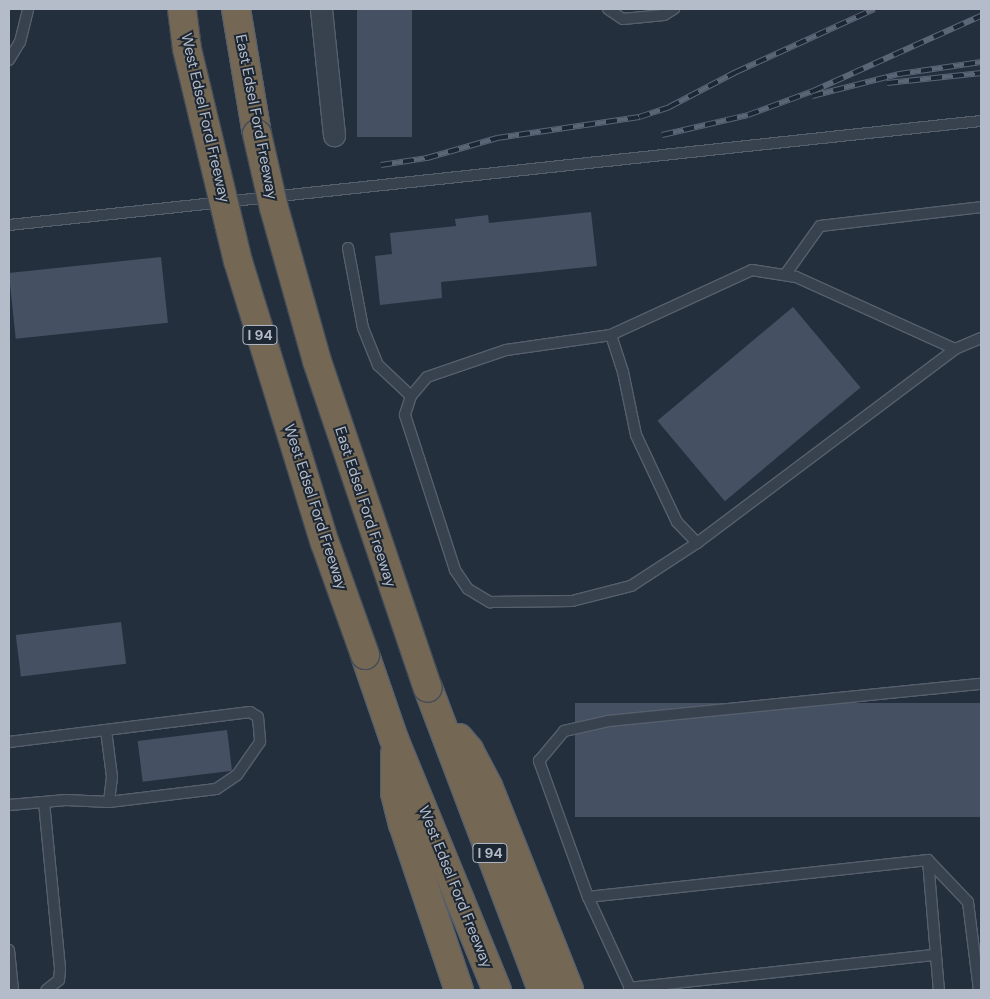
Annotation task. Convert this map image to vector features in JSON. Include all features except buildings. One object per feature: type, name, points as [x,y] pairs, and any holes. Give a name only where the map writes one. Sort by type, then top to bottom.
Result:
[{"type":"highway","name":"West Edsel Ford Freeway","points":[[182,9],[187,49],[238,261],[325,543],[394,739],[497,990]]},
{"type":"highway","name":"East Edsel Ford Freeway","points":[[236,9],[257,134],[274,208],[317,361],[428,688],[542,990]]},
{"type":"highway","points":[[244,9],[257,134]]},
{"type":"highway","points":[[439,715],[469,750],[488,786],[569,990]]},
{"type":"highway","points":[[394,739],[395,793],[403,824],[459,990]]},
{"type":"street","points":[[321,9],[334,135]]},
{"type":"lane","points":[[9,60],[20,42],[28,9]]},
{"type":"lane","points":[[608,9],[623,19],[664,15],[674,9]]},
{"type":"lane","points":[[9,225],[981,121]]},
{"type":"lane","points":[[784,275],[820,226],[981,207]]},
{"type":"lane","points":[[348,248],[363,328],[378,365],[410,396]]},
{"type":"lane","points":[[955,349],[796,277],[752,270],[611,335],[506,350],[427,377],[410,396],[405,415],[455,570],[468,589],[490,602],[572,601],[631,586],[697,543],[955,349],[981,338]]},
{"type":"lane","points":[[611,335],[636,435],[677,522],[697,543]]},
{"type":"lane","points":[[935,955],[630,989],[588,897],[539,761],[564,730],[608,721],[981,684]]},
{"type":"lane","points":[[9,742],[250,712],[258,717],[260,742],[238,775],[216,789],[109,802],[44,802],[9,805]]},
{"type":"lane","points":[[106,730],[112,777],[109,802]]},
{"type":"lane","points":[[44,802],[60,969],[59,980],[46,990]]},
{"type":"lane","points":[[588,897],[928,860]]},
{"type":"lane","points":[[928,860],[939,990]]},
{"type":"lane","points":[[928,860],[968,902],[979,990]]},
{"type":"lane","points":[[9,950],[13,990]]},
{"type":"railway","points":[[381,165],[427,158],[497,138],[639,117],[669,107],[736,72],[874,9]]},
{"type":"railway","points":[[662,135],[748,115],[813,91],[981,16]]},
{"type":"railway","points":[[812,96],[899,74],[981,62]]},
{"type":"railway","points":[[887,83],[981,73]]}]
